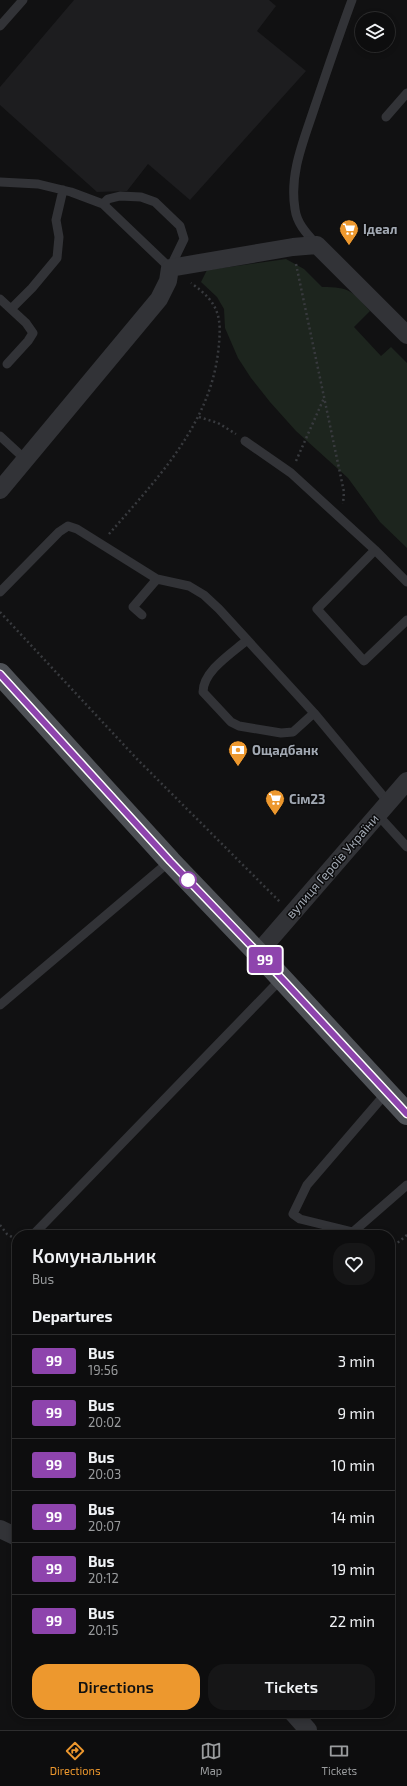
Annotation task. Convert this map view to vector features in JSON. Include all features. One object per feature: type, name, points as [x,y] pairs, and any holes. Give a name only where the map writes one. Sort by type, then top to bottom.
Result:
[{"type":"main road","points":[[0,674],[170,861],[282,978],[407,1114]]},
{"type":"street","points":[[0,490],[159,299],[168,281],[170,268],[293,247],[317,245],[407,335]]},
{"type":"street","name":"вулиця Героїв України","points":[[258,953],[407,781]]},
{"type":"street","points":[[0,1529],[12,1535]]},
{"type":"street","points":[[297,1718],[308,1730]]},
{"type":"lane","points":[[0,26],[23,0]]},
{"type":"lane","points":[[317,245],[301,226],[295,210],[294,187],[296,164],[334,48],[352,0]]},
{"type":"lane","points":[[386,117],[407,93]]},
{"type":"lane","points":[[0,182],[38,184],[63,190],[103,204],[170,268],[184,238],[180,226],[155,202],[141,196],[120,196],[108,199],[103,204]]},
{"type":"lane","points":[[11,309],[32,288],[57,258],[59,237],[56,220],[63,190]]},
{"type":"lane","points":[[0,299],[26,323],[33,333],[28,341],[7,364]]},
{"type":"lane","points":[[0,436],[26,460]]},
{"type":"lane","points":[[245,441],[291,473],[375,550],[407,582]]},
{"type":"lane","points":[[0,592],[59,532],[68,526],[77,529],[157,579],[189,586],[204,595],[219,609],[314,713],[383,808],[407,847]]},
{"type":"lane","points":[[375,550],[317,609],[364,661],[407,620]]},
{"type":"lane","points":[[142,615],[133,607],[157,579]]},
{"type":"lane","points":[[247,640],[209,673],[203,685],[203,692],[231,722],[239,726],[281,733],[293,732],[314,713]]},
{"type":"lane","points":[[0,1005],[170,861]]},
{"type":"lane","points":[[38,1230],[282,978]]},
{"type":"lane","points":[[345,1230],[300,1219],[293,1214],[307,1185],[387,1092]]},
{"type":"lane","points":[[355,1230],[407,1185]]},
{"type":"path","points":[[293,247],[344,492],[340,518]]},
{"type":"path","points":[[101,544],[164,470],[199,417],[216,371],[220,335],[219,318],[215,304],[197,287],[170,268]]},
{"type":"path","points":[[291,473],[324,397]]},
{"type":"path","points":[[199,417],[218,422],[245,441]]},
{"type":"path","points":[[0,612],[137,759],[291,914]]},
{"type":"path","points":[[0,1225],[7,1234],[12,1237]]},
{"type":"path","points":[[395,1245],[407,1235]]},
{"type":"shaded area","points":[[74,0],[269,0],[276,6],[257,31],[306,71],[190,200],[148,164],[127,191],[97,192],[0,105],[0,87]]},
{"type":"shaded area","points":[[286,259],[304,269],[322,287],[345,289],[359,299],[370,311],[354,327],[381,356],[391,347],[407,363],[407,548],[380,522],[348,478],[296,431],[251,378],[238,358],[225,328],[224,309],[217,297],[201,282],[207,270]]},
{"type":"bus line","name":"99","points":[[0,674],[170,861],[258,953],[407,1114]]},
{"type":"place","name":"Ідеал","points":[[349,246]]},
{"type":"place","name":"Ощадбанк","points":[[238,767]]},
{"type":"place","name":"Сім23","points":[[275,816]]}]
